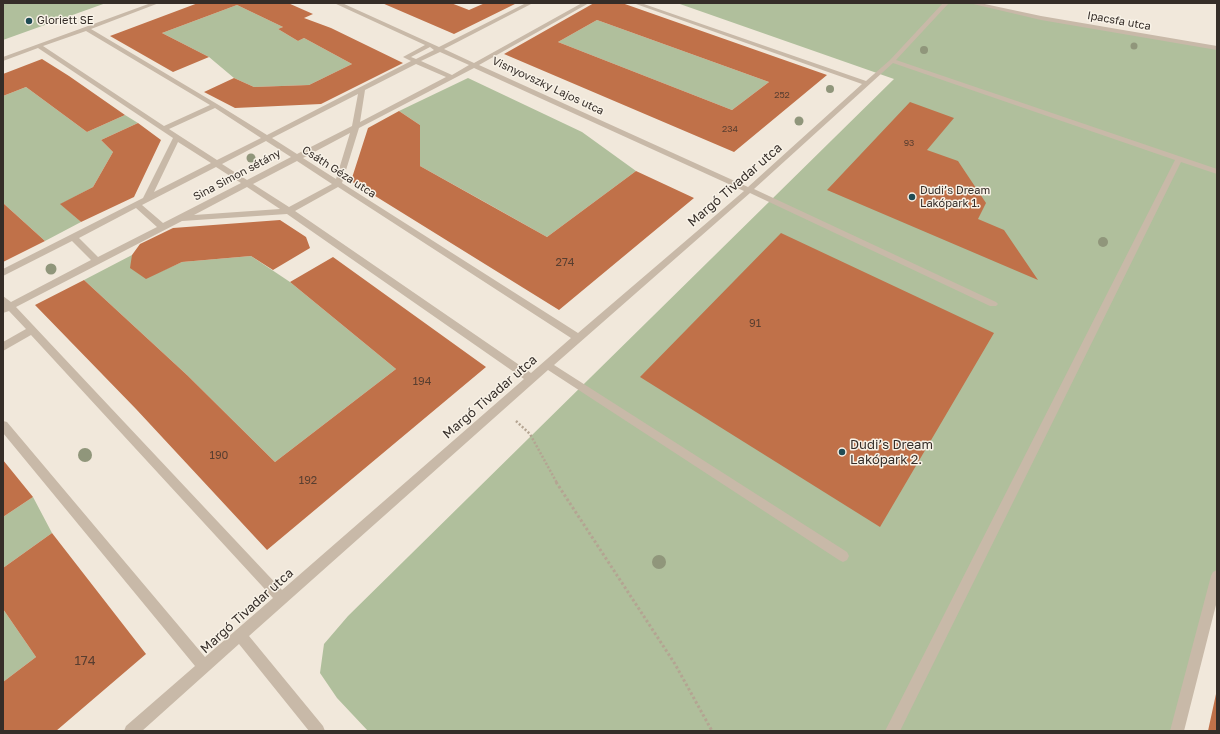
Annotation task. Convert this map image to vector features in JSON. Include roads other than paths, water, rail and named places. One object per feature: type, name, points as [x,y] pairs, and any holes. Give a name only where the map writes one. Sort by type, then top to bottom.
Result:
[{"type":"street","points":[[3,59],[156,3]]},
{"type":"street","name":"Visnyovszky Lajos utca","points":[[337,3],[475,64],[750,190],[993,304]]},
{"type":"street","name":"Sina Simon sétány","points":[[3,272],[530,3]]},
{"type":"street","name":"Sina Simon sétány","points":[[6,308],[246,182],[451,77],[586,3]]},
{"type":"street","points":[[636,3],[867,84]]},
{"type":"street","name":"Margó Tivadar utca","points":[[131,731],[546,365],[750,190],[892,61],[946,3]]},
{"type":"street","name":"Ipacsfa utca","points":[[972,3],[1041,18],[1217,48]]},
{"type":"street","name":"Csáth Géza utca","points":[[86,28],[215,105],[578,338]]},
{"type":"street","points":[[430,45],[406,57],[451,77]]},
{"type":"street","points":[[38,46],[289,211],[531,379]]},
{"type":"street","points":[[892,61],[1217,172]]},
{"type":"street","points":[[178,218],[289,211],[338,184],[356,126],[362,89]]},
{"type":"street","points":[[164,128],[215,105]]},
{"type":"street","points":[[147,198],[177,137]]},
{"type":"street","points":[[892,731],[1179,159]]},
{"type":"street","points":[[136,204],[162,227]]},
{"type":"street","points":[[73,237],[97,260]]},
{"type":"street","points":[[3,299],[6,308],[32,330],[281,598]]},
{"type":"street","points":[[3,347],[32,330]]},
{"type":"street","points":[[546,365],[843,556]]},
{"type":"street","points":[[3,425],[204,666]]},
{"type":"street","points":[[1177,731],[1217,576]]},
{"type":"street","points":[[240,635],[318,731]]},
{"type":"place","name":"Gloriett SE","points":[[29,21]]},
{"type":"place","name":"Dudi’s Dream Lakópark 1.","points":[[912,197]]},
{"type":"place","name":"Dudi’s Dream Lakópark 2.","points":[[842,452]]}]
